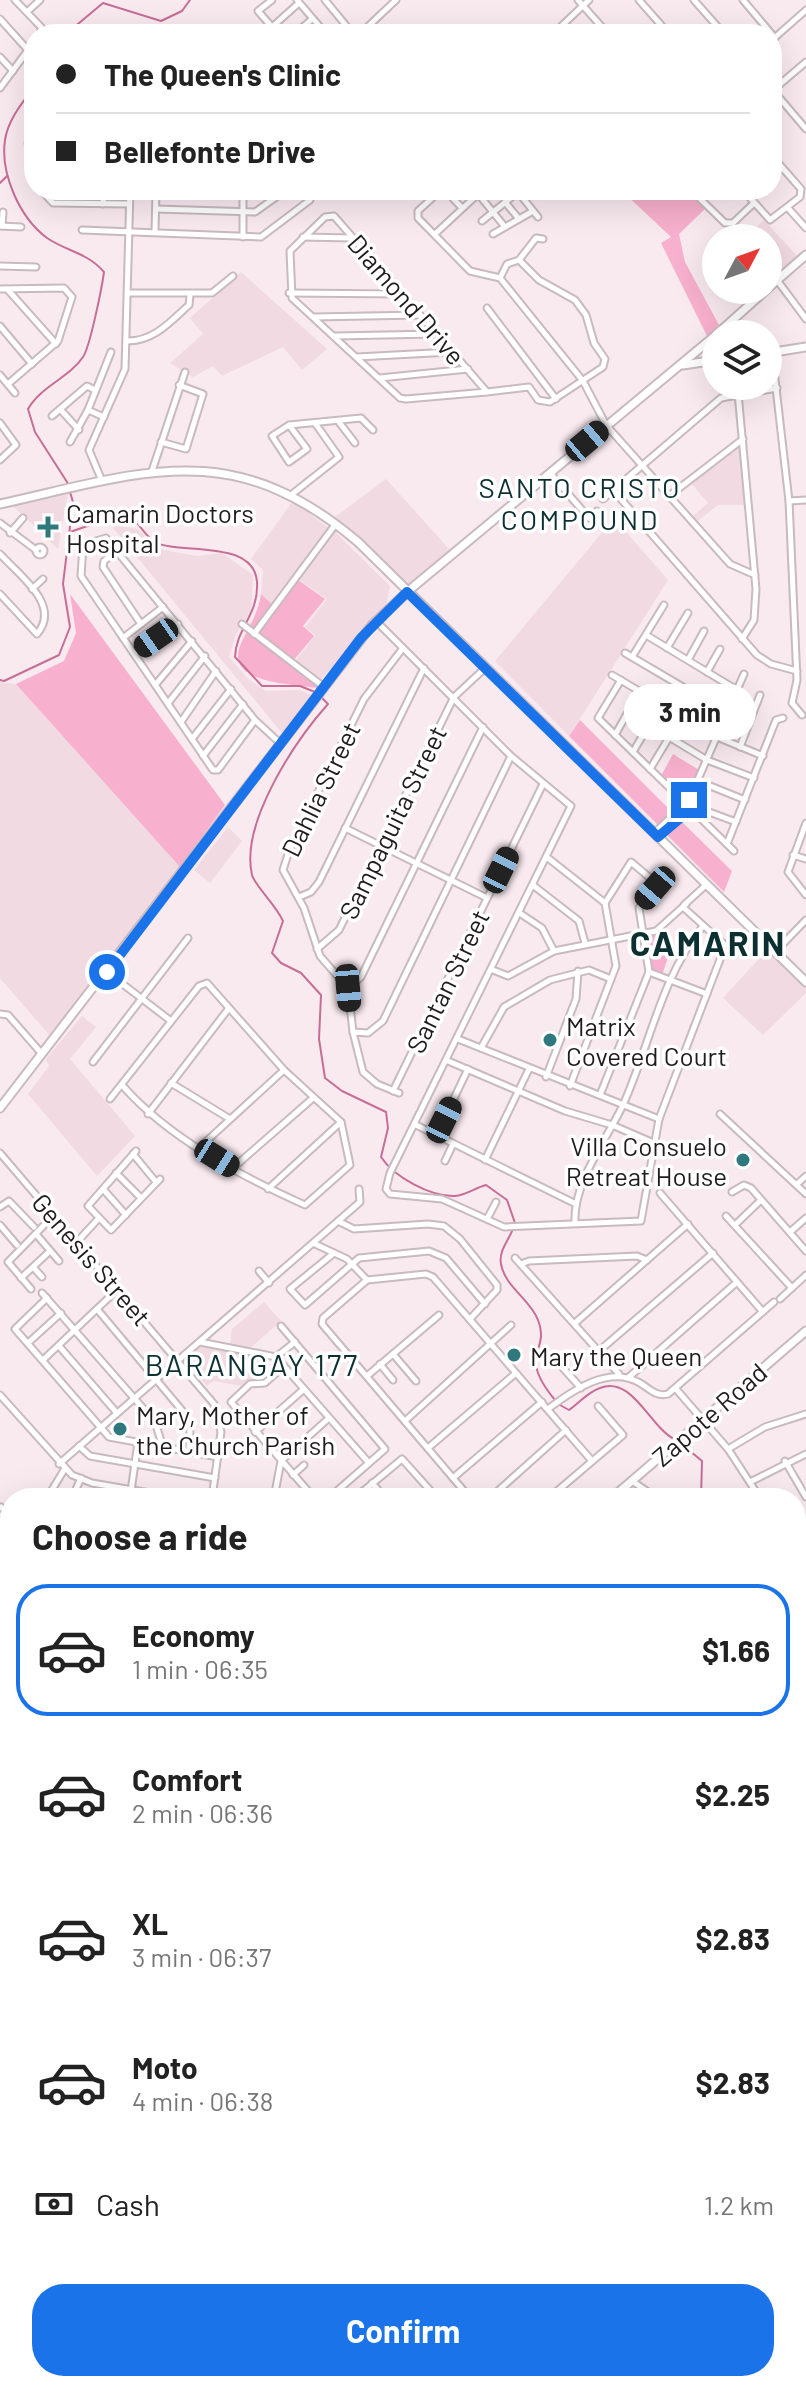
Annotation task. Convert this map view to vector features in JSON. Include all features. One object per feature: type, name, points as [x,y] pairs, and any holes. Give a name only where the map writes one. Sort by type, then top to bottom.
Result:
[{"type":"main road","points":[[782,276],[806,255]]},
{"type":"main road","points":[[733,320],[751,304]]},
{"type":"main road","points":[[782,351],[806,347]]},
{"type":"main road","points":[[0,1108],[376,621],[606,425],[702,348]]},
{"type":"main road","points":[[681,366],[702,362]]},
{"type":"main road","points":[[0,504],[152,471],[234,475],[291,495],[358,542],[806,982]]},
{"type":"main road","name":"Zapote Road","points":[[624,1488],[806,1331]]},
{"type":"street","points":[[15,0],[37,24]]},
{"type":"street","points":[[28,11],[40,0]]},
{"type":"street","points":[[269,24],[258,11],[272,0]]},
{"type":"street","points":[[325,0],[345,24]]},
{"type":"street","points":[[371,24],[396,0]]},
{"type":"street","points":[[562,24],[580,3],[589,0]]},
{"type":"street","points":[[639,0],[660,24]]},
{"type":"street","points":[[694,0],[715,24]]},
{"type":"street","points":[[743,0],[762,24]]},
{"type":"street","points":[[275,24],[298,2],[317,24]]},
{"type":"street","points":[[580,3],[599,24]]},
{"type":"street","points":[[782,32],[806,10]]},
{"type":"street","points":[[0,19],[24,46]]},
{"type":"street","points":[[307,24],[313,19]]},
{"type":"street","points":[[0,88],[24,54]]},
{"type":"street","points":[[0,57],[13,71]]},
{"type":"street","points":[[782,82],[806,62]]},
{"type":"street","points":[[782,101],[806,129]]},
{"type":"street","points":[[751,200],[770,220],[801,196],[801,190],[782,168]]},
{"type":"street","points":[[50,200],[53,203],[130,204]]},
{"type":"street","points":[[103,200],[103,204]]},
{"type":"street","points":[[102,481],[89,450],[125,369],[130,200]]},
{"type":"street","points":[[155,232],[156,200]]},
{"type":"street","points":[[243,200],[243,237]]},
{"type":"street","points":[[156,209],[243,212],[260,210],[273,200]]},
{"type":"street","points":[[82,230],[243,237],[266,235],[303,200]]},
{"type":"street","points":[[434,200],[416,215],[470,271],[500,278],[583,381],[606,425],[730,564],[755,575]]},
{"type":"street","points":[[454,200],[462,208]]},
{"type":"street","points":[[435,234],[469,200]]},
{"type":"street","points":[[483,200],[505,227]]},
{"type":"street","points":[[482,221],[508,200]]},
{"type":"street","points":[[524,200],[538,217]]},
{"type":"street","points":[[702,200],[729,224],[754,203]]},
{"type":"street","points":[[505,202],[519,219]]},
{"type":"street","points":[[788,208],[806,228]]},
{"type":"street","points":[[493,234],[533,211]]},
{"type":"street","points":[[3,212],[1,226],[21,227]]},
{"type":"street","name":"Diamond Drive","points":[[301,237],[331,215],[487,392]]},
{"type":"street","points":[[354,238],[301,237],[290,251],[289,293],[402,294]]},
{"type":"street","points":[[500,278],[507,264],[519,260],[536,238],[543,239]]},
{"type":"street","points":[[487,392],[529,387],[538,400],[556,399],[605,361],[594,343],[586,315],[571,296],[539,280],[519,260]]},
{"type":"street","points":[[0,266],[36,267]]},
{"type":"street","points":[[128,293],[212,293],[233,276]]},
{"type":"street","points":[[782,287],[806,319]]},
{"type":"street","points":[[4,289],[56,344]]},
{"type":"street","points":[[4,289],[70,291],[71,300],[56,344],[8,384]]},
{"type":"street","name":"Diamond Drive","points":[[289,293],[403,399],[487,392]]},
{"type":"street","points":[[128,341],[140,341],[160,331],[189,305],[190,294]]},
{"type":"street","points":[[487,308],[556,399]]},
{"type":"street","points":[[312,317],[421,315]]},
{"type":"street","points":[[0,326],[32,364]]},
{"type":"street","points":[[335,336],[437,334]]},
{"type":"street","points":[[70,442],[79,430],[111,352]]},
{"type":"street","points":[[357,357],[452,352]]},
{"type":"street","points":[[379,378],[468,369]]},
{"type":"street","points":[[152,471],[185,372]]},
{"type":"street","points":[[0,375],[15,393]]},
{"type":"street","points":[[161,442],[186,449],[203,394],[179,385]]},
{"type":"street","points":[[52,416],[87,386],[95,390]]},
{"type":"street","points":[[603,499],[711,405],[722,400]]},
{"type":"street","points":[[739,400],[755,575],[755,612],[750,630],[742,639]]},
{"type":"street","points":[[778,400],[789,501],[797,671],[792,703],[802,715]]},
{"type":"street","points":[[60,409],[79,430]]},
{"type":"street","points":[[88,410],[104,417]]},
{"type":"street","points":[[289,425],[307,449],[289,462],[272,436],[289,425],[363,419],[373,430]]},
{"type":"street","points":[[338,421],[355,443]]},
{"type":"street","points":[[0,423],[16,445],[0,460]]},
{"type":"street","points":[[291,495],[339,457],[315,423]]},
{"type":"street","points":[[669,496],[743,439]]},
{"type":"street","points":[[550,473],[589,518],[597,511]]},
{"type":"street","points":[[613,490],[742,639],[763,659],[797,671]]},
{"type":"street","points":[[789,501],[806,500]]},
{"type":"street","points":[[10,533],[23,518]]},
{"type":"street","points":[[0,523],[36,550]]},
{"type":"street","points":[[252,632],[336,526]]},
{"type":"street","points":[[255,720],[215,771],[79,574],[83,545],[104,537],[280,746]]},
{"type":"street","points":[[117,551],[104,561],[103,567],[141,624]]},
{"type":"street","points":[[0,554],[32,589],[45,610],[44,624],[37,634],[0,594]]},
{"type":"street","points":[[32,589],[43,579]]},
{"type":"street","points":[[632,657],[664,605]]},
{"type":"street","points":[[123,638],[163,607]]},
{"type":"street","points":[[667,648],[688,613]]},
{"type":"street","points":[[376,621],[511,756],[571,809],[390,1173],[386,1189],[390,1194],[442,1199],[504,1227],[641,1221],[659,1119],[724,947],[683,908]]},
{"type":"street","points":[[135,653],[178,624]]},
{"type":"street","points":[[242,624],[324,687]]},
{"type":"street","points":[[688,660],[704,631]]},
{"type":"street","points":[[646,635],[737,690]]},
{"type":"street","points":[[156,684],[192,641]]},
{"type":"street","name":"Dahlia Street","points":[[348,988],[317,949],[299,897],[285,877],[284,861],[364,699],[403,648]]},
{"type":"street","points":[[707,672],[720,649]]},
{"type":"street","points":[[625,653],[727,713]]},
{"type":"street","points":[[169,702],[205,656]]},
{"type":"street","points":[[299,897],[317,886],[424,668]]},
{"type":"street","name":"Sampaguita Street","points":[[317,949],[339,930],[454,697],[483,668]]},
{"type":"street","points":[[181,722],[216,671]]},
{"type":"street","points":[[656,835],[688,806],[744,674]]},
{"type":"street","points":[[612,675],[717,737],[763,756]]},
{"type":"street","points":[[621,680],[598,718],[734,851]]},
{"type":"street","points":[[192,739],[231,689]]},
{"type":"street","points":[[615,735],[640,691]]},
{"type":"street","points":[[740,747],[760,695]]},
{"type":"street","points":[[203,756],[243,704]]},
{"type":"street","points":[[633,752],[661,704]]},
{"type":"street","points":[[650,769],[682,716]]},
{"type":"street","points":[[727,844],[776,720],[783,718]]},
{"type":"street","points":[[483,727],[361,977],[348,988],[353,1032],[368,1033],[383,1021],[511,756]]},
{"type":"street","points":[[669,737],[707,760],[754,778]]},
{"type":"street","points":[[698,781],[745,800]]},
{"type":"street","name":"Santan Street","points":[[353,1032],[363,1072],[377,1084],[396,1092],[543,784]]},
{"type":"street","points":[[688,806],[736,822]]},
{"type":"street","points":[[806,823],[788,872],[806,895]]},
{"type":"street","points":[[345,828],[487,898]]},
{"type":"street","points":[[793,855],[806,859]]},
{"type":"street","points":[[548,858],[605,903],[617,963],[570,1086]]},
{"type":"street","points":[[600,1095],[649,972],[639,908],[657,886],[636,863],[631,862],[605,903]]},
{"type":"street","points":[[493,970],[508,976],[554,951],[658,931],[706,885]]},
{"type":"street","points":[[534,886],[579,921],[585,943]]},
{"type":"street","points":[[521,914],[542,928],[554,951]]},
{"type":"street","points":[[775,952],[806,920]]},
{"type":"street","points":[[575,1223],[574,1203],[623,1104],[670,980],[683,951],[703,926]]},
{"type":"street","points":[[93,1062],[188,938]]},
{"type":"street","points":[[481,1048],[504,1007],[550,980],[589,970],[611,979]]},
{"type":"street","points":[[546,1077],[576,999],[578,971]]},
{"type":"street","points":[[107,972],[171,1021]]},
{"type":"street","points":[[649,972],[707,994]]},
{"type":"street","points":[[110,1099],[204,983],[284,1070],[341,1122],[350,1165],[305,1205],[268,1189],[148,1114],[122,1085]]},
{"type":"street","points":[[148,1114],[229,1008]]},
{"type":"street","points":[[0,1014],[8,1015],[42,1054]]},
{"type":"street","points":[[458,1039],[546,1077],[659,1119]]},
{"type":"street","points":[[448,1061],[565,1111],[612,1125],[656,1144]]},
{"type":"street","points":[[436,1136],[468,1069]]},
{"type":"street","points":[[485,1160],[529,1069]]},
{"type":"street","points":[[200,1147],[284,1070]]},
{"type":"street","points":[[171,1083],[230,1119]]},
{"type":"street","points":[[233,1168],[313,1098]]},
{"type":"street","points":[[720,1114],[806,1194]]},
{"type":"street","points":[[268,1189],[341,1122]]},
{"type":"street","points":[[416,1125],[574,1203]]},
{"type":"street","points":[[445,1161],[453,1144]]},
{"type":"street","points":[[135,1152],[158,1180],[110,1231],[88,1205],[116,1173],[135,1152]]},
{"type":"street","name":"Genesis Street","points":[[0,1153],[179,1359],[217,1411],[221,1432],[214,1488]]},
{"type":"street","points":[[116,1173],[141,1199]]},
{"type":"street","points":[[797,1184],[806,1176]]},
{"type":"street","points":[[732,1192],[744,1185],[806,1251]]},
{"type":"street","points":[[103,1189],[126,1215]]},
{"type":"street","points":[[59,1464],[315,1244],[360,1202],[359,1189]]},
{"type":"street","points":[[660,1193],[763,1312]]},
{"type":"street","points":[[735,1225],[761,1200]]},
{"type":"street","points":[[0,1207],[9,1201],[59,1261]]},
{"type":"street","points":[[487,1219],[496,1202]]},
{"type":"street","points":[[31,1289],[8,1262],[35,1231],[54,1216]]},
{"type":"street","points":[[726,1216],[792,1288]]},
{"type":"street","points":[[77,1242],[99,1218]]},
{"type":"street","points":[[790,1232],[806,1218]]},
{"type":"street","points":[[338,1221],[354,1229],[428,1224],[453,1231],[495,1281],[497,1290],[470,1319]]},
{"type":"street","points":[[575,1323],[688,1224]]},
{"type":"street","points":[[0,1225],[17,1245]]},
{"type":"street","points":[[315,1244],[352,1263],[367,1280]]},
{"type":"street","points":[[21,1278],[50,1251]]},
{"type":"street","points":[[334,1253],[290,1289],[305,1305],[359,1258],[433,1251],[446,1258],[485,1304]]},
{"type":"street","points":[[599,1351],[713,1253]]},
{"type":"street","points":[[521,1264],[529,1261],[637,1256],[647,1260]]},
{"type":"street","points":[[515,1258],[620,1375]]},
{"type":"street","points":[[33,1267],[42,1277]]},
{"type":"street","points":[[259,1271],[269,1283]]},
{"type":"street","points":[[462,1488],[321,1321],[367,1280],[430,1275],[592,1461]]},
{"type":"street","points":[[548,1409],[604,1377],[629,1377],[659,1395],[676,1389],[805,1278]]},
{"type":"street","points":[[629,1377],[737,1282]]},
{"type":"street","points":[[43,1360],[118,1289]]},
{"type":"street","points":[[42,1293],[159,1428],[163,1447]]},
{"type":"street","points":[[47,1298],[16,1327],[109,1437],[218,1457]]},
{"type":"street","points":[[97,1309],[185,1414],[190,1428],[189,1451]]},
{"type":"street","points":[[28,1343],[61,1313]]},
{"type":"street","points":[[367,1376],[439,1315]]},
{"type":"street","points":[[405,1421],[511,1325]]},
{"type":"street","points":[[281,1326],[385,1449],[340,1488]]},
{"type":"street","points":[[199,1342],[276,1357],[369,1463]]},
{"type":"street","points":[[276,1357],[295,1342]]},
{"type":"street","points":[[59,1346],[116,1412]]},
{"type":"street","points":[[393,1354],[416,1381]]},
{"type":"street","points":[[552,1356],[581,1389]]},
{"type":"street","points":[[380,1364],[393,1380]]},
{"type":"street","points":[[284,1366],[265,1383],[250,1384],[231,1402],[305,1488]]},
{"type":"street","points":[[428,1448],[516,1373]]},
{"type":"street","points":[[255,1432],[304,1389]]},
{"type":"street","points":[[676,1389],[728,1449],[754,1488]]},
{"type":"street","points":[[0,1395],[64,1470],[112,1488]]},
{"type":"street","points":[[453,1478],[542,1402]]},
{"type":"street","points":[[561,1488],[623,1435],[598,1406]]},
{"type":"street","points":[[728,1449],[765,1427],[806,1414]]},
{"type":"street","points":[[276,1488],[281,1461],[329,1418]]},
{"type":"street","points":[[501,1488],[566,1430]]},
{"type":"street","points":[[131,1488],[138,1442]]},
{"type":"street","points":[[79,1446],[90,1456],[215,1478]]},
{"type":"street","points":[[750,1482],[785,1461],[806,1454]]},
{"type":"street","points":[[366,1488],[402,1459],[428,1488]]},
{"type":"street","points":[[785,1461],[801,1488]]},
{"type":"street","points":[[293,1475],[304,1465]]},
{"type":"street","points":[[53,1488],[64,1470]]},
{"type":"street","points":[[76,1488],[81,1478]]},
{"type":"street","points":[[632,1481],[642,1488]]},
{"type":"street","points":[[372,1483],[376,1488]]},
{"type":"shaded area","points":[[632,200],[700,200],[707,207],[679,234],[685,262],[702,294],[702,304],[708,304],[716,320],[702,320],[702,326],[661,243],[671,237]]},
{"type":"shaded area","points":[[782,240],[799,258],[782,272]]},
{"type":"shaded area","points":[[241,272],[327,349],[302,370],[283,347],[222,376],[213,366],[193,377],[170,363],[203,334],[190,318]]},
{"type":"shaded area","points":[[742,441],[749,505],[718,505],[695,523],[691,518],[708,503],[689,481]]},
{"type":"shaded area","points":[[386,479],[450,550],[409,584],[335,517]]},
{"type":"shaded area","name":"Camarin Doctors Hospital","points":[[68,494],[58,549],[13,506]]},
{"type":"shaded area","points":[[293,501],[330,529],[273,605],[261,594],[263,570],[251,559]]},
{"type":"shaded area","points":[[614,518],[668,580],[569,736],[495,661]]},
{"type":"shaded area","points":[[109,523],[137,529],[159,549],[197,556],[222,553],[253,575],[251,612],[236,634],[229,657],[248,679],[266,691],[299,690],[312,695],[282,733]]},
{"type":"shaded area","points":[[334,531],[390,586],[386,605],[320,681],[295,662],[315,635],[305,627],[327,599],[298,579]]},
{"type":"shaded area","points":[[294,577],[325,599],[303,626],[314,636],[293,661],[320,683],[317,688],[266,680],[243,668],[238,659],[240,646],[261,594],[273,605]]},
{"type":"shaded area","points":[[70,594],[225,805],[180,867],[16,684],[64,661],[76,633]]},
{"type":"shaded area","points":[[0,682],[16,684],[180,867],[51,1037],[0,978]]},
{"type":"shaded area","points":[[580,720],[671,811],[658,825],[569,736]]},
{"type":"shaded area","points":[[673,754],[699,770],[688,797],[683,798],[661,776]]},
{"type":"shaded area","points":[[680,820],[732,871],[724,892],[666,834]]},
{"type":"shaded area","points":[[228,827],[242,841],[210,883],[194,870]]},
{"type":"shaded area","points":[[661,930],[673,943],[662,975],[651,971],[649,950],[652,935]]},
{"type":"shaded area","points":[[767,950],[806,988],[806,993],[763,1035],[723,998]]},
{"type":"shaded area","points":[[82,1016],[96,1027],[70,1059],[135,1136],[97,1176],[28,1094],[49,1066],[46,1059]]},
{"type":"shaded area","points":[[264,1302],[281,1321],[249,1349],[230,1345],[232,1329]]},
{"type":"shaded area","points":[[199,1345],[265,1356],[260,1381],[250,1380],[242,1386],[214,1381],[207,1386],[183,1359]]},
{"type":"waterway","points":[[78,24],[103,3],[161,21],[182,11],[190,0]]},
{"type":"waterway","points":[[0,680],[4,681],[59,655],[70,627],[63,584],[73,502],[67,482],[35,432],[28,409],[40,394],[83,357],[104,272],[91,260],[47,238],[28,219],[14,194],[6,167],[5,140],[12,119],[24,101]]},
{"type":"waterway","points":[[0,183],[7,176]]},
{"type":"waterway","points":[[67,533],[105,520],[138,524],[153,541],[166,546],[214,550],[243,559],[253,568],[257,594],[239,638],[235,657],[262,686],[300,686],[315,692]]},
{"type":"waterway","points":[[321,697],[328,704],[286,761],[262,808],[254,832],[250,854],[252,875],[283,921],[272,953],[281,963],[301,973],[321,995],[319,1039],[325,1078],[342,1091],[386,1112],[388,1128],[381,1157],[387,1164],[404,1178],[435,1193],[455,1196],[486,1185],[507,1200],[515,1223],[502,1253],[501,1264],[507,1280],[538,1320],[541,1331],[536,1362],[538,1372],[555,1400]]},
{"type":"waterway","points":[[560,1405],[569,1410],[600,1388],[611,1386],[622,1389],[674,1439]]},
{"type":"waterway","points":[[679,1442],[702,1461],[701,1488]]},
{"type":"place","name":"Camarin Doctors Hospital","points":[[48,527]]},
{"type":"place","name":"Matrix Covered Court","points":[[550,1040]]},
{"type":"place","name":"Villa Consuelo Retreat House","points":[[743,1160]]},
{"type":"place","name":"Mary the Queen","points":[[514,1355]]},
{"type":"place","name":"Mary, Mother of the Church Parish","points":[[120,1429]]},
{"type":"district","name":"SANTO CRISTO COMPOUND","points":[[580,503]]},
{"type":"district","name":"CAMARIN","points":[[708,942]]},
{"type":"district","name":"BARANGAY 177","points":[[252,1364]]},
{"type":"route","points":[[107,972],[361,638],[407,592],[658,837],[693,807],[689,800]]}]
